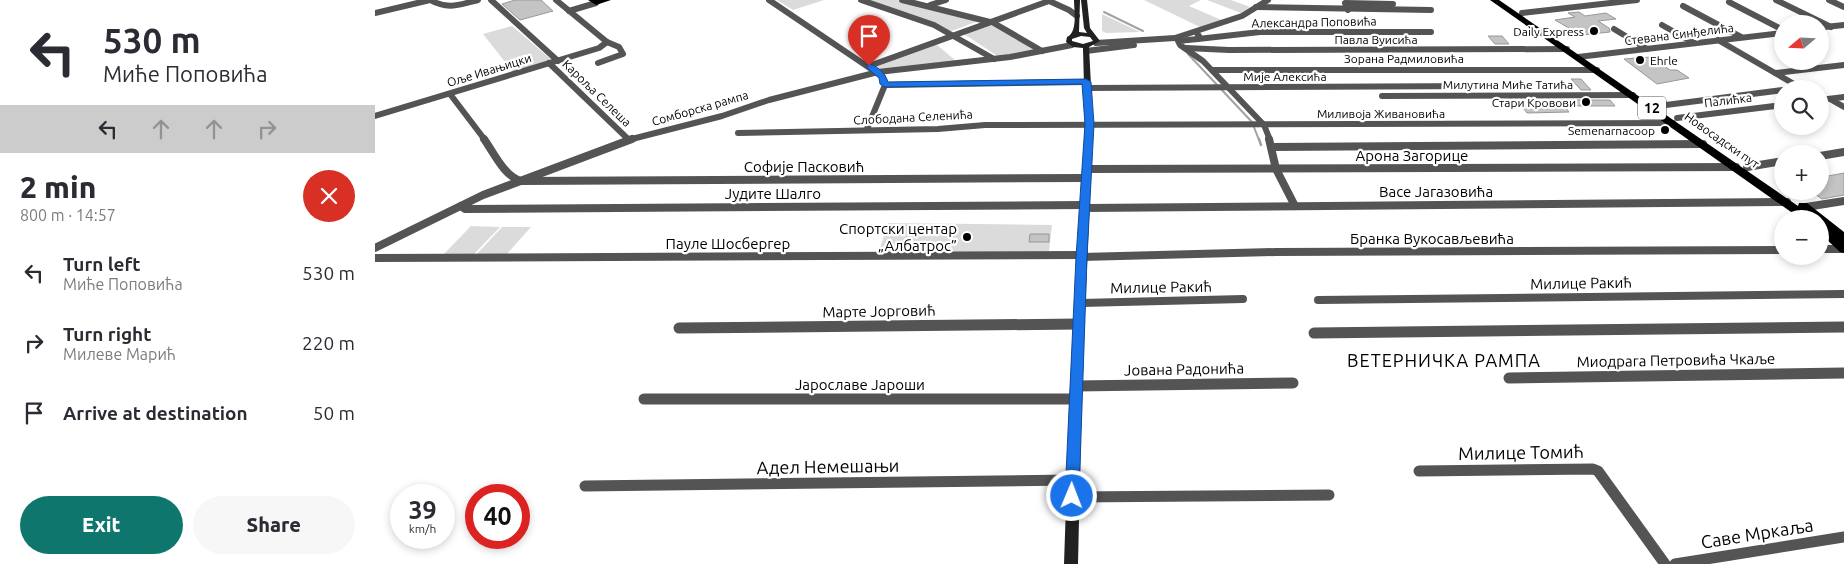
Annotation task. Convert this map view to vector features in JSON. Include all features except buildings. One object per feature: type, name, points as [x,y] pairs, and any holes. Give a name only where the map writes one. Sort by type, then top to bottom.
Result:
[{"type":"main road","points":[[594,1],[606,0]]},
{"type":"main road","name":"Новосадски пут","points":[[1494,0],[1567,50],[1582,57],[1633,95],[1675,121],[1774,188]]},
{"type":"main road","name":"Новосадски пут","points":[[1502,0],[1582,57],[1659,106],[1703,144],[1741,167]]},
{"type":"main road","name":"Новосадски пут","points":[[1790,200],[1803,210]]},
{"type":"main road","name":"Новосадски пут","points":[[1829,226],[1842,234]]},
{"type":"main road","points":[[1829,236],[1844,249]]},
{"type":"street","points":[[375,13],[429,0],[441,6],[458,5],[478,0]]},
{"type":"street","points":[[491,0],[558,61]]},
{"type":"street","points":[[556,0],[607,42],[619,47],[623,54],[598,63]]},
{"type":"street","points":[[769,0],[883,77],[885,84],[867,129]]},
{"type":"street","points":[[861,0],[923,21],[994,59]]},
{"type":"street","points":[[902,0],[991,22],[1046,50]]},
{"type":"street","points":[[929,6],[946,0]]},
{"type":"street","points":[[1073,9],[1077,0]]},
{"type":"street","points":[[1071,564],[1072,480],[1089,124],[1087,85],[1091,43],[1086,24],[1084,0]]},
{"type":"street","points":[[1268,0],[1242,16],[1197,36],[1178,41],[1180,45],[1212,70],[1222,87],[1256,125],[1272,147],[1276,169],[1295,206]]},
{"type":"street","points":[[1522,13],[1637,0]]},
{"type":"street","points":[[1775,0],[1831,27],[1844,25]]},
{"type":"street","points":[[1829,0],[1844,7]]},
{"type":"street","points":[[567,9],[594,1]]},
{"type":"street","points":[[869,66],[1048,1],[1073,9],[1077,16],[1077,31],[1072,40]]},
{"type":"street","points":[[1729,2],[1774,26]]},
{"type":"street","points":[[1347,10],[1345,3],[1393,4]]},
{"type":"street","points":[[1683,6],[1741,38]]},
{"type":"street","points":[[1256,8],[1431,10]]},
{"type":"street","points":[[1661,24],[1695,43]]},
{"type":"street","points":[[1614,29],[1647,49]]},
{"type":"street","name":"Александра Поповића","points":[[1197,36],[1260,32],[1431,32]]},
{"type":"street","name":"Стевана Синђелића","points":[[1582,57],[1774,32]]},
{"type":"street","points":[[1072,40],[1091,43],[1197,36]]},
{"type":"street","points":[[1072,40],[1091,43],[1162,42]]},
{"type":"street","name":"Сомборска рампа","points":[[375,248],[461,206],[629,140],[722,116],[769,100],[878,72],[994,59],[1046,50],[1072,40]]},
{"type":"street","points":[[1718,40],[1787,80]]},
{"type":"street","name":"Оље Ивањицки","points":[[375,116],[599,48],[607,42]]},
{"type":"street","name":"Павла Вуисића","points":[[1186,48],[1229,50],[1567,50]]},
{"type":"street","name":"Кароља Селеша","points":[[549,63],[629,140]]},
{"type":"street","points":[[1775,73],[1844,65]]},
{"type":"street","name":"Зорана Радмиловића","points":[[1212,70],[1597,70]]},
{"type":"street","name":"Мије Алексића","points":[[885,84],[1222,87],[1484,86]]},
{"type":"street","points":[[1659,106],[1774,91]]},
{"type":"street","points":[[450,94],[478,130],[508,174],[514,179],[521,181]]},
{"type":"street","name":"Милутина Миће Татића","points":[[1382,96],[1633,95]]},
{"type":"street","points":[[1829,99],[1844,97]]},
{"type":"street","points":[[1829,99],[1844,107]]},
{"type":"street","name":"Палићка","points":[[1675,121],[1774,106]]},
{"type":"street","name":"Миливоја Живановића","points":[[1089,124],[1256,125],[1675,121]]},
{"type":"street","name":"Слободана Селенића","points":[[738,133],[938,129],[985,125],[1089,124]]},
{"type":"street","points":[[1272,147],[1703,144]]},
{"type":"street","points":[[1829,154],[1844,152]]},
{"type":"street","name":"Арона Загорице","points":[[1087,174],[1276,169],[1741,167],[1774,162]]},
{"type":"street","name":"Софије Пасковић","points":[[521,181],[1087,174]]},
{"type":"street","name":"Васе Јагазовића","points":[[1085,206],[1225,208],[1774,195]]},
{"type":"street","points":[[1817,210],[1844,202]]},
{"type":"street","name":"Јудите Шалго","points":[[461,206],[465,209],[1085,206]]},
{"type":"street","points":[[1829,249],[1844,249]]},
{"type":"street","name":"Бранка Вукосављевића","points":[[1082,256],[1276,252],[1774,250]]},
{"type":"street","name":"Пауле Шосбергер","points":[[375,258],[1082,256]]},
{"type":"street","name":"Милице Ракић","points":[[1318,300],[1844,294]]},
{"type":"street","name":"Милице Ракић","points":[[1081,303],[1243,299]]},
{"type":"street","name":"Марте Јорговић","points":[[679,328],[1079,324]]},
{"type":"street","points":[[1314,333],[1844,327]]},
{"type":"street","name":"Миодрага Петровића Чкаље","points":[[1509,378],[1844,373]]},
{"type":"street","name":"Јована Радонића","points":[[1076,386],[1293,383]]},
{"type":"street","name":"Јарославе Јароши","points":[[644,399],[1076,399]]},
{"type":"street","name":"Милице Томић","points":[[1419,471],[1593,469],[1598,471],[1665,564]]},
{"type":"street","name":"Адел Немешањи","points":[[585,486],[1072,480]]},
{"type":"street","points":[[1072,496],[1329,496]]},
{"type":"street","name":"Саве Мркаља","points":[[1675,564],[1844,537]]},
{"type":"shaded area","points":[[777,0],[824,0],[793,10]]},
{"type":"shaded area","points":[[864,0],[897,0],[981,20],[949,32]]},
{"type":"shaded area","points":[[1144,0],[1201,0],[1189,6],[1224,21],[1202,28]]},
{"type":"shaded area","points":[[1207,0],[1231,0],[1250,7],[1241,13]]},
{"type":"shaded area","points":[[1102,14],[1140,32],[1106,33],[1102,31]]},
{"type":"shaded area","points":[[992,24],[1039,50],[999,57],[964,34]]},
{"type":"shaded area","points":[[512,26],[553,61],[513,72],[483,34]]},
{"type":"shaded area","points":[[936,44],[956,61],[879,70],[876,68],[876,66]]},
{"type":"shaded area","name":"Спортски центар „Албатрос”","points":[[888,223],[1052,225],[1049,251],[878,254]]},
{"type":"shaded area","points":[[471,226],[500,227],[473,255],[443,255]]},
{"type":"shaded area","points":[[502,227],[531,227],[506,255],[476,255]]},
{"type":"waterway","points":[[1104,12],[1143,31]]},
{"type":"waterway","points":[[1188,54],[1252,122],[1259,140]]},
{"type":"waterway","points":[[1259,139],[1261,145]]},
{"type":"place","name":"Daily Express","points":[[1594,31]]},
{"type":"place","name":"Ehrle","points":[[1640,60]]},
{"type":"place","name":"Стари Кровови","points":[[1586,102]]},
{"type":"place","name":"Semenarnacoop","points":[[1665,130]]},
{"type":"place","name":"Спортски центар „Албатрос”","points":[[967,237]]},
{"type":"district","name":"ВЕТЕРНИЧКА РАМПА","points":[[1444,360]]},
{"type":"route","points":[[869,66],[883,77],[885,84],[1086,82],[1089,124],[1072,496]]}]
